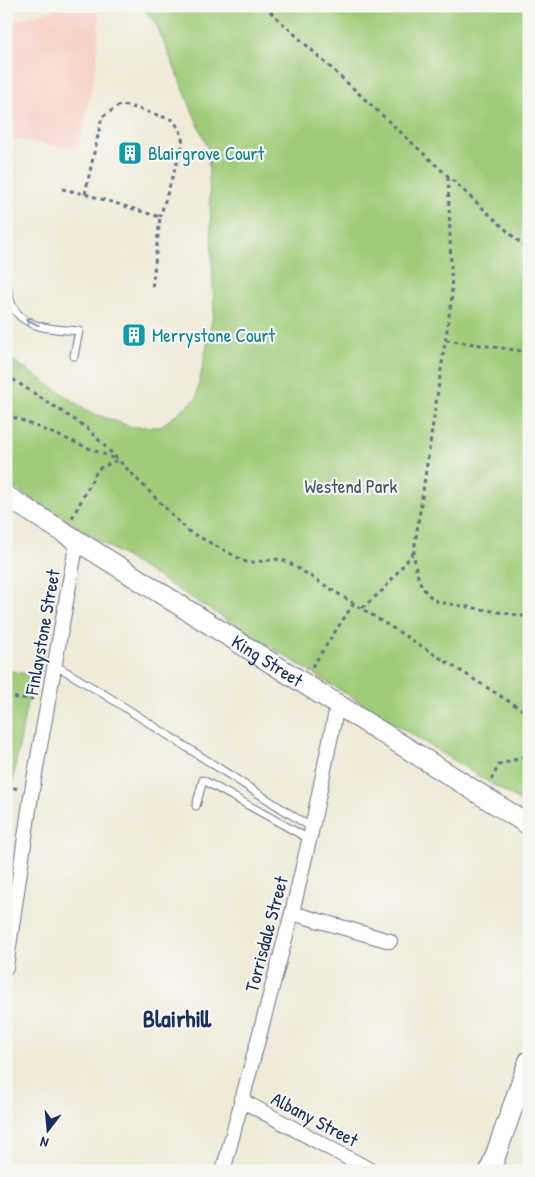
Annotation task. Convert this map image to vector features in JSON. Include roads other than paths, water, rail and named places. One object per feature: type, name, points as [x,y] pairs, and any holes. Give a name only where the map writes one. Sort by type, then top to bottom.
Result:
[{"type":"street","name":"King Street","points":[[6,496],[302,684],[529,825]]},
{"type":"street","name":"Finlaystone Street","points":[[6,968],[31,796],[49,700],[71,537]]},
{"type":"street","name":"Torrisdale Street","points":[[222,1171],[292,913],[311,834],[337,706]]},
{"type":"street","points":[[292,913],[390,941]]},
{"type":"street","points":[[490,1171],[529,1061]]},
{"type":"street","name":"Albany Street","points":[[241,1100],[372,1171]]},
{"type":"lane","points":[[6,283],[13,306],[18,314],[29,322],[42,327],[79,332],[74,356]]},
{"type":"lane","points":[[54,664],[107,696],[311,834]]},
{"type":"lane","points":[[196,806],[203,780],[311,834]]},
{"type":"place","name":"Blairgrove Court","points":[[130,153]]},
{"type":"place","name":"Merrystone Court","points":[[134,335]]},
{"type":"district","name":"Blairhill","points":[[177,1018]]},
{"type":"park label","name":"Westend Park","points":[[351,486]]}]
